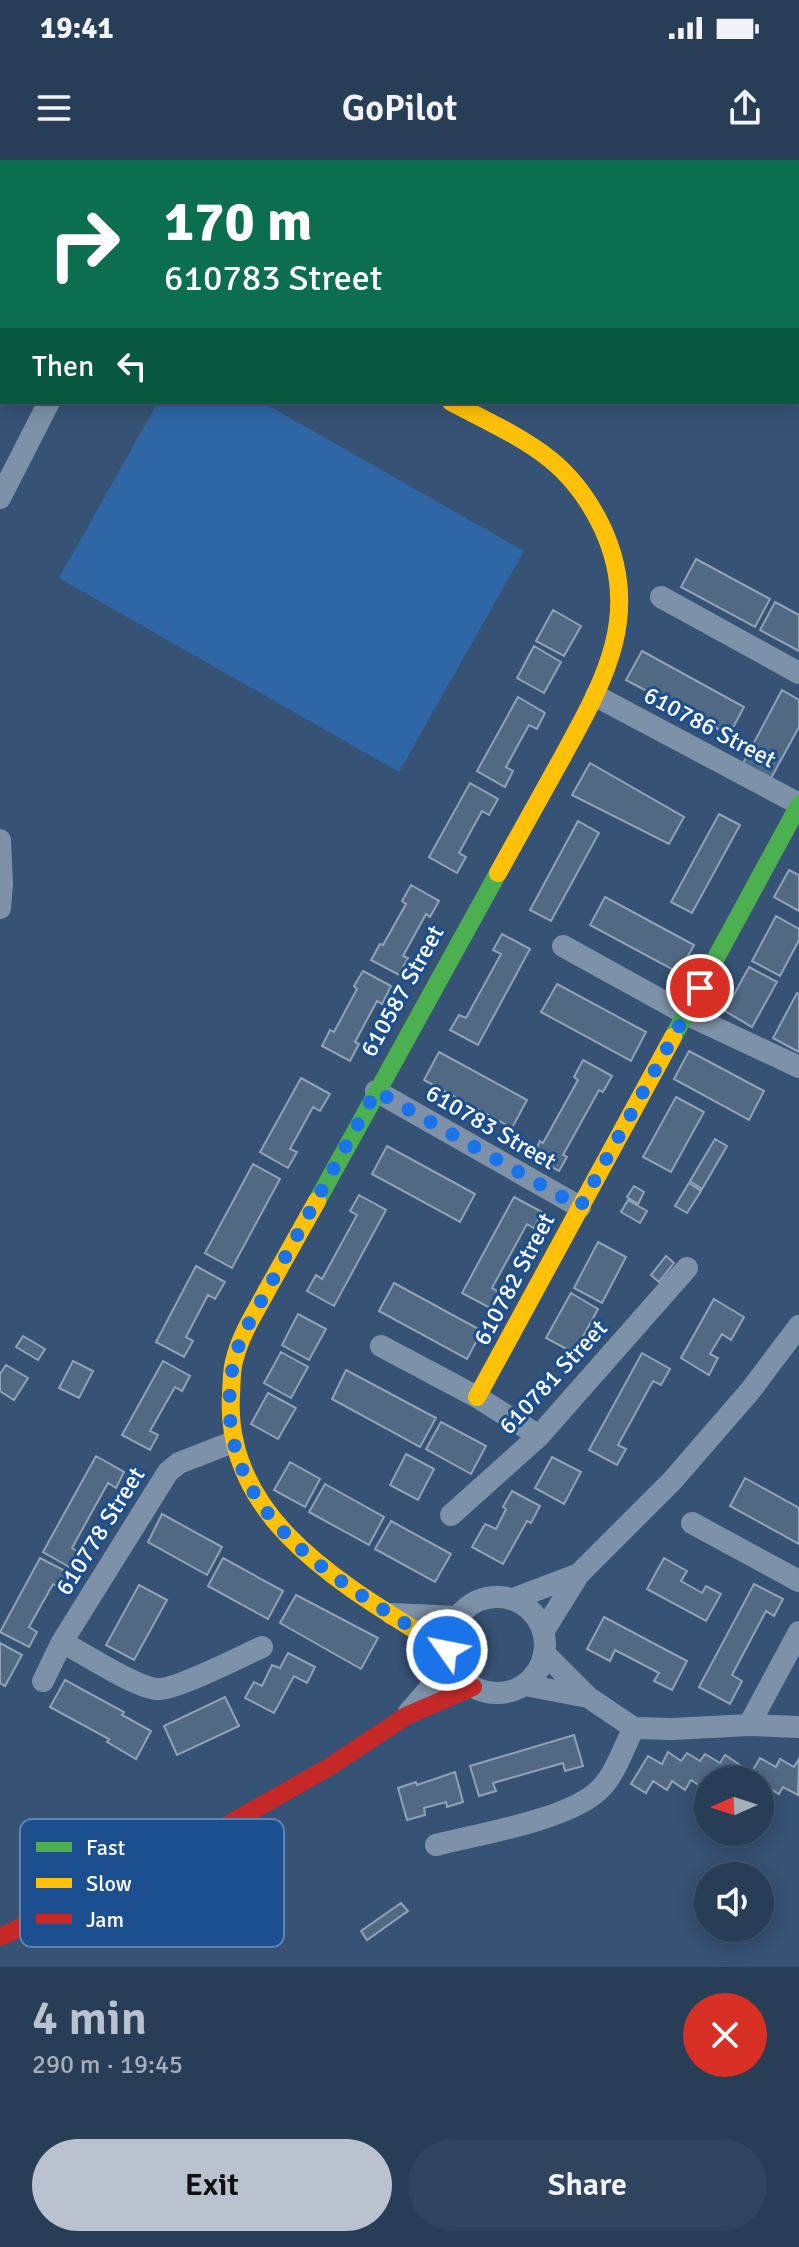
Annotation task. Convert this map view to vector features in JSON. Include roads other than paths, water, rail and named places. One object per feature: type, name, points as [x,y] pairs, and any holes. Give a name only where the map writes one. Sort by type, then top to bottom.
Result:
[{"type":"street","points":[[0,498],[48,404]]},
{"type":"street","name":"610587 Street","points":[[449,1657],[392,1614],[313,1562],[280,1530],[250,1488],[233,1442],[231,1403],[233,1363],[248,1325],[596,696],[614,654],[620,622],[619,582],[604,533],[585,496],[553,461],[454,404]]},
{"type":"street","points":[[661,597],[799,673]]},
{"type":"street","name":"610786 Street","points":[[596,696],[799,805]]},
{"type":"street","name":"610782 Street","points":[[477,1397],[799,805]]},
{"type":"street","points":[[0,840],[0,908]]},
{"type":"street","points":[[563,946],[686,1014],[799,1067]]},
{"type":"street","name":"610783 Street","points":[[376,1091],[580,1207]]},
{"type":"street","name":"610781 Street","points":[[451,1515],[539,1436],[687,1268]]},
{"type":"street","points":[[449,1657],[457,1673],[484,1692],[505,1693],[525,1685],[539,1669],[544,1642],[579,1574],[672,1481],[750,1391],[799,1326]]},
{"type":"street","points":[[381,1346],[477,1397],[539,1436]]},
{"type":"street","name":"610778 Street","points":[[43,1681],[62,1642],[168,1472],[179,1463],[233,1442]]},
{"type":"street","points":[[692,1523],[799,1581]]},
{"type":"street","points":[[406,1716],[449,1657],[452,1626],[457,1617],[479,1600],[496,1597],[513,1599],[579,1574]]},
{"type":"street","points":[[513,1599],[532,1612],[544,1642],[588,1697],[634,1728],[799,1727]]},
{"type":"street","points":[[392,1614],[457,1617]]},
{"type":"street","points":[[749,1725],[799,1632]]},
{"type":"street","points":[[62,1642],[139,1683],[158,1689],[180,1684],[262,1647]]},
{"type":"street","points":[[525,1685],[588,1697]]},
{"type":"street","points":[[238,1819],[329,1767],[406,1716],[473,1687]]},
{"type":"street","points":[[436,1845],[562,1813],[583,1804],[603,1787],[634,1728]]},
{"type":"street","points":[[0,1937],[20,1928]]}]
